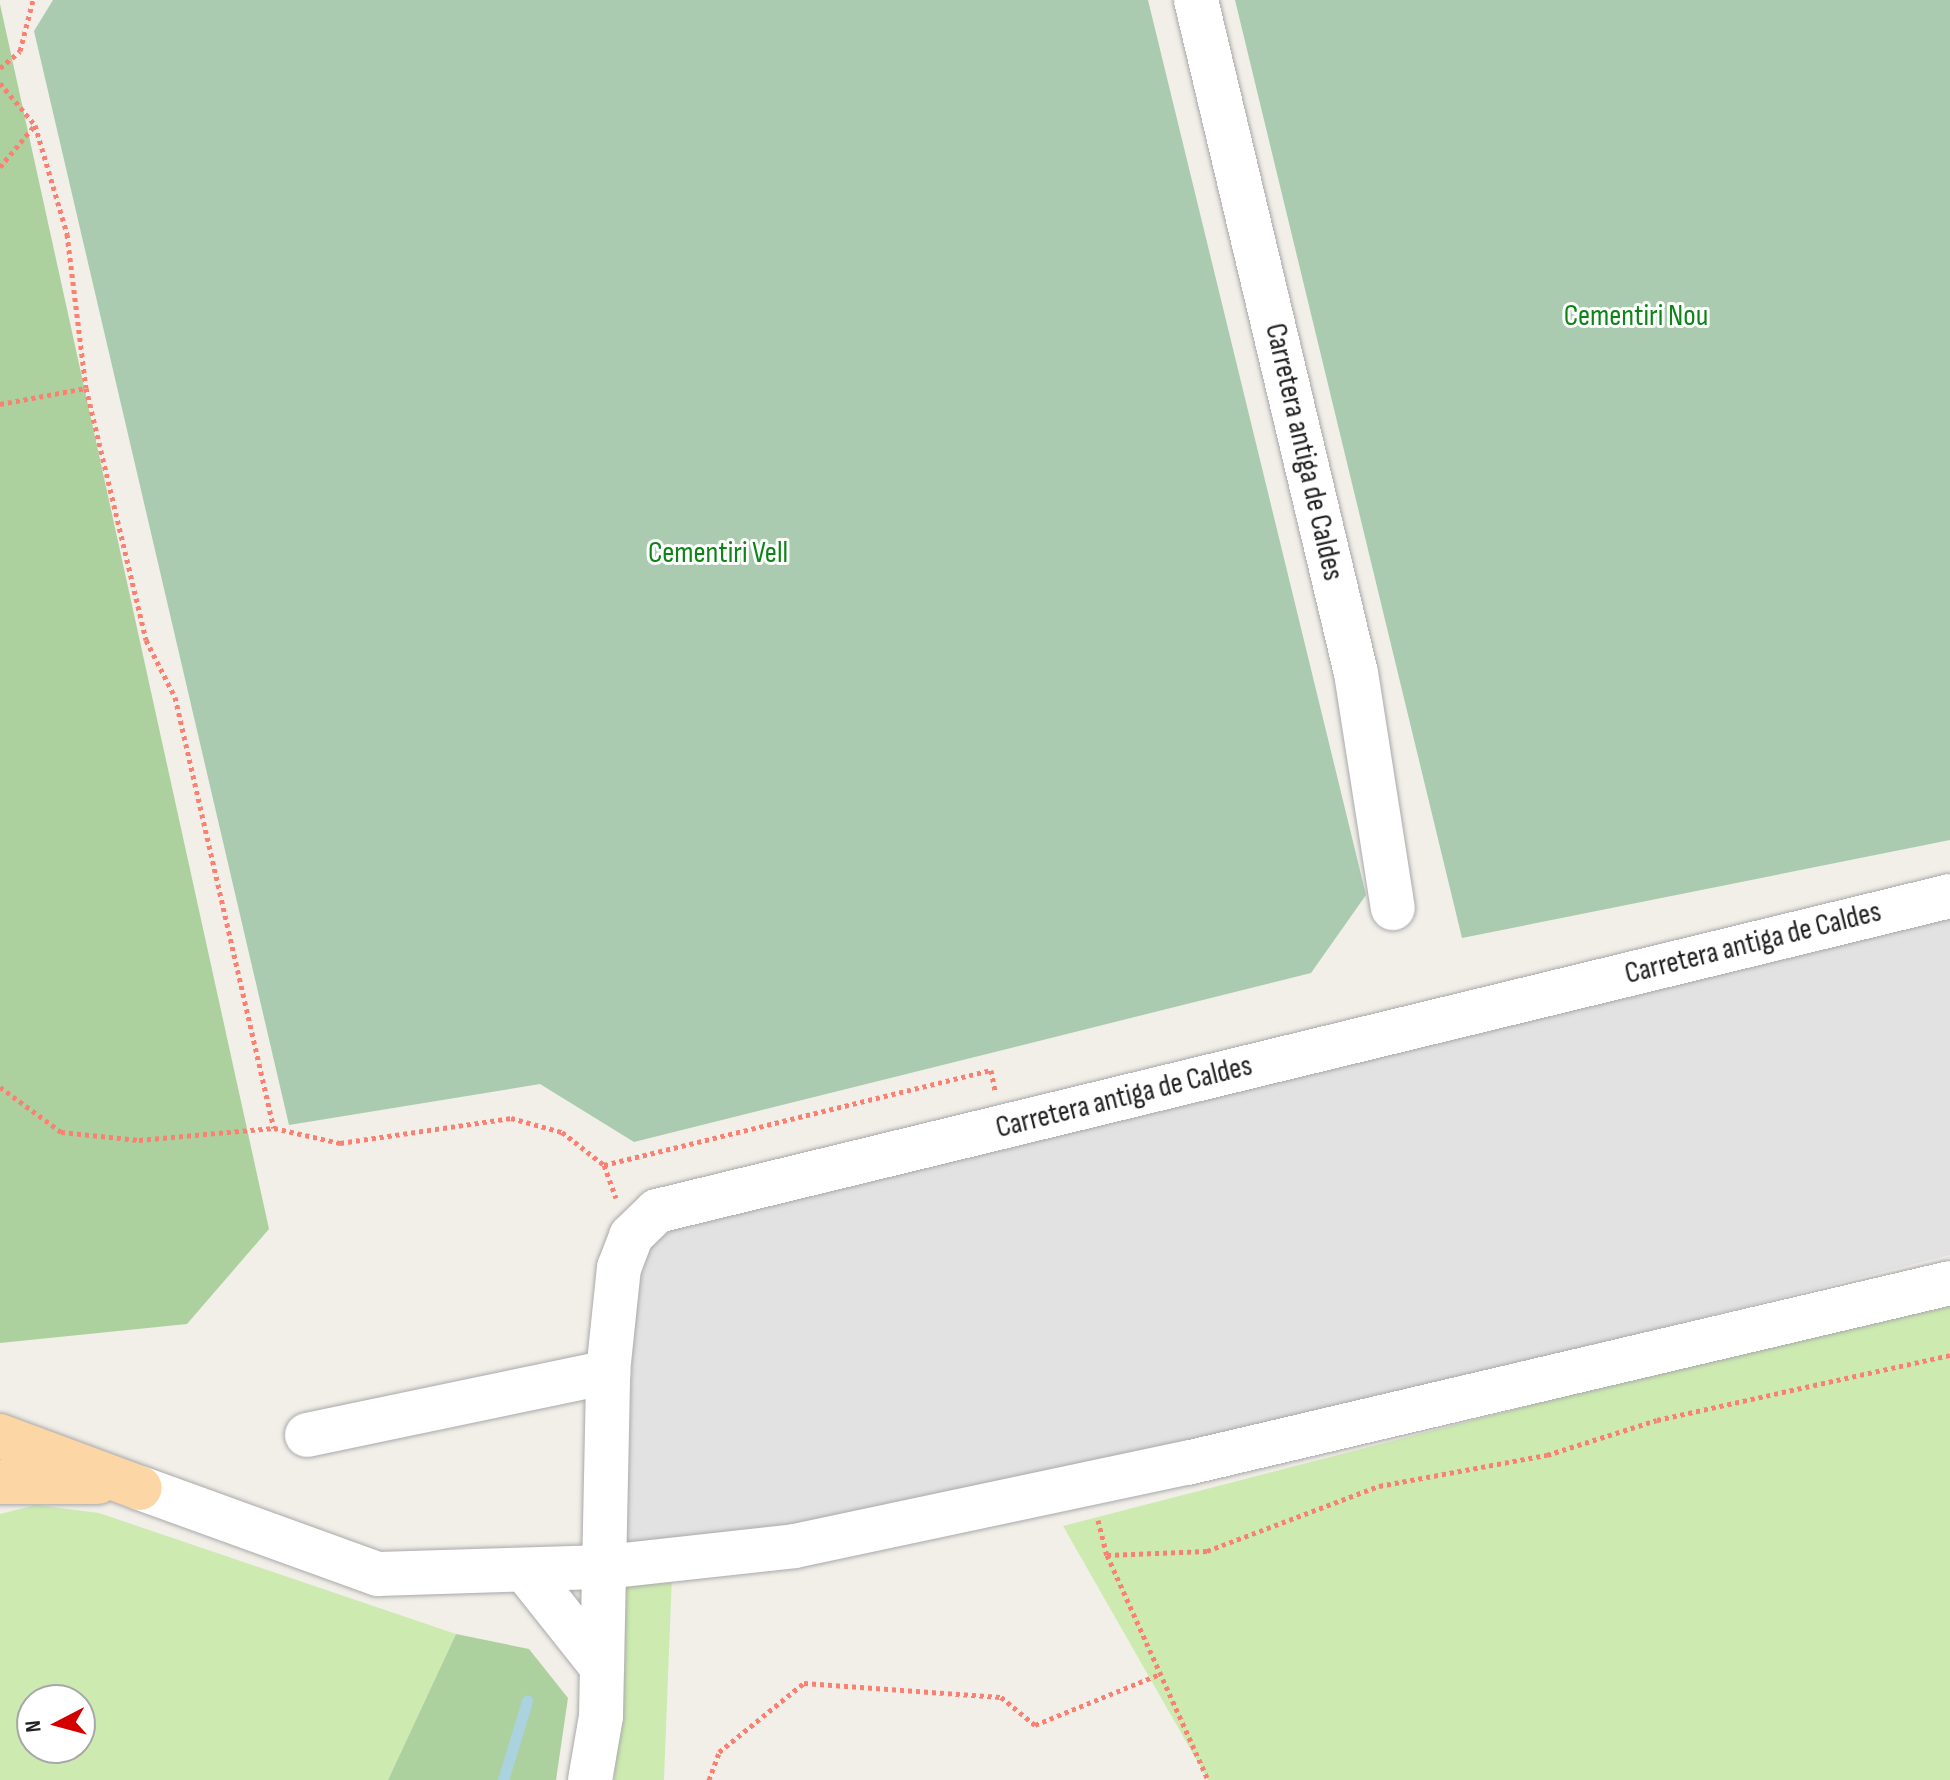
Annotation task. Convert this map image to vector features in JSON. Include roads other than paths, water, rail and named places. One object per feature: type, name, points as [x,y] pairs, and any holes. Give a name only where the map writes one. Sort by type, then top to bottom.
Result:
[{"type":"main road","points":[[0,1436],[140,1488]]},
{"type":"main road","points":[[0,1482],[74,1479],[140,1488]]},
{"type":"street","name":"Carretera antiga de Caldes","points":[[1196,0],[1356,673],[1393,908]]},
{"type":"street","name":"Carretera antiga de Caldes","points":[[590,1780],[602,1667],[608,1372],[619,1268],[631,1236],[657,1211],[1950,896]]},
{"type":"street","points":[[140,1488],[378,1574],[605,1567],[795,1546],[1187,1463],[1950,1283]]},
{"type":"street","points":[[307,1435],[608,1372]]},
{"type":"street","points":[[525,1570],[602,1667]]},
{"type":"waterway","points":[[503,1780],[527,1701]]},
{"type":"park label","name":"Cementiri Nou","points":[[1636,316]]},
{"type":"park label","name":"Cementiri Vell","points":[[718,553]]}]
